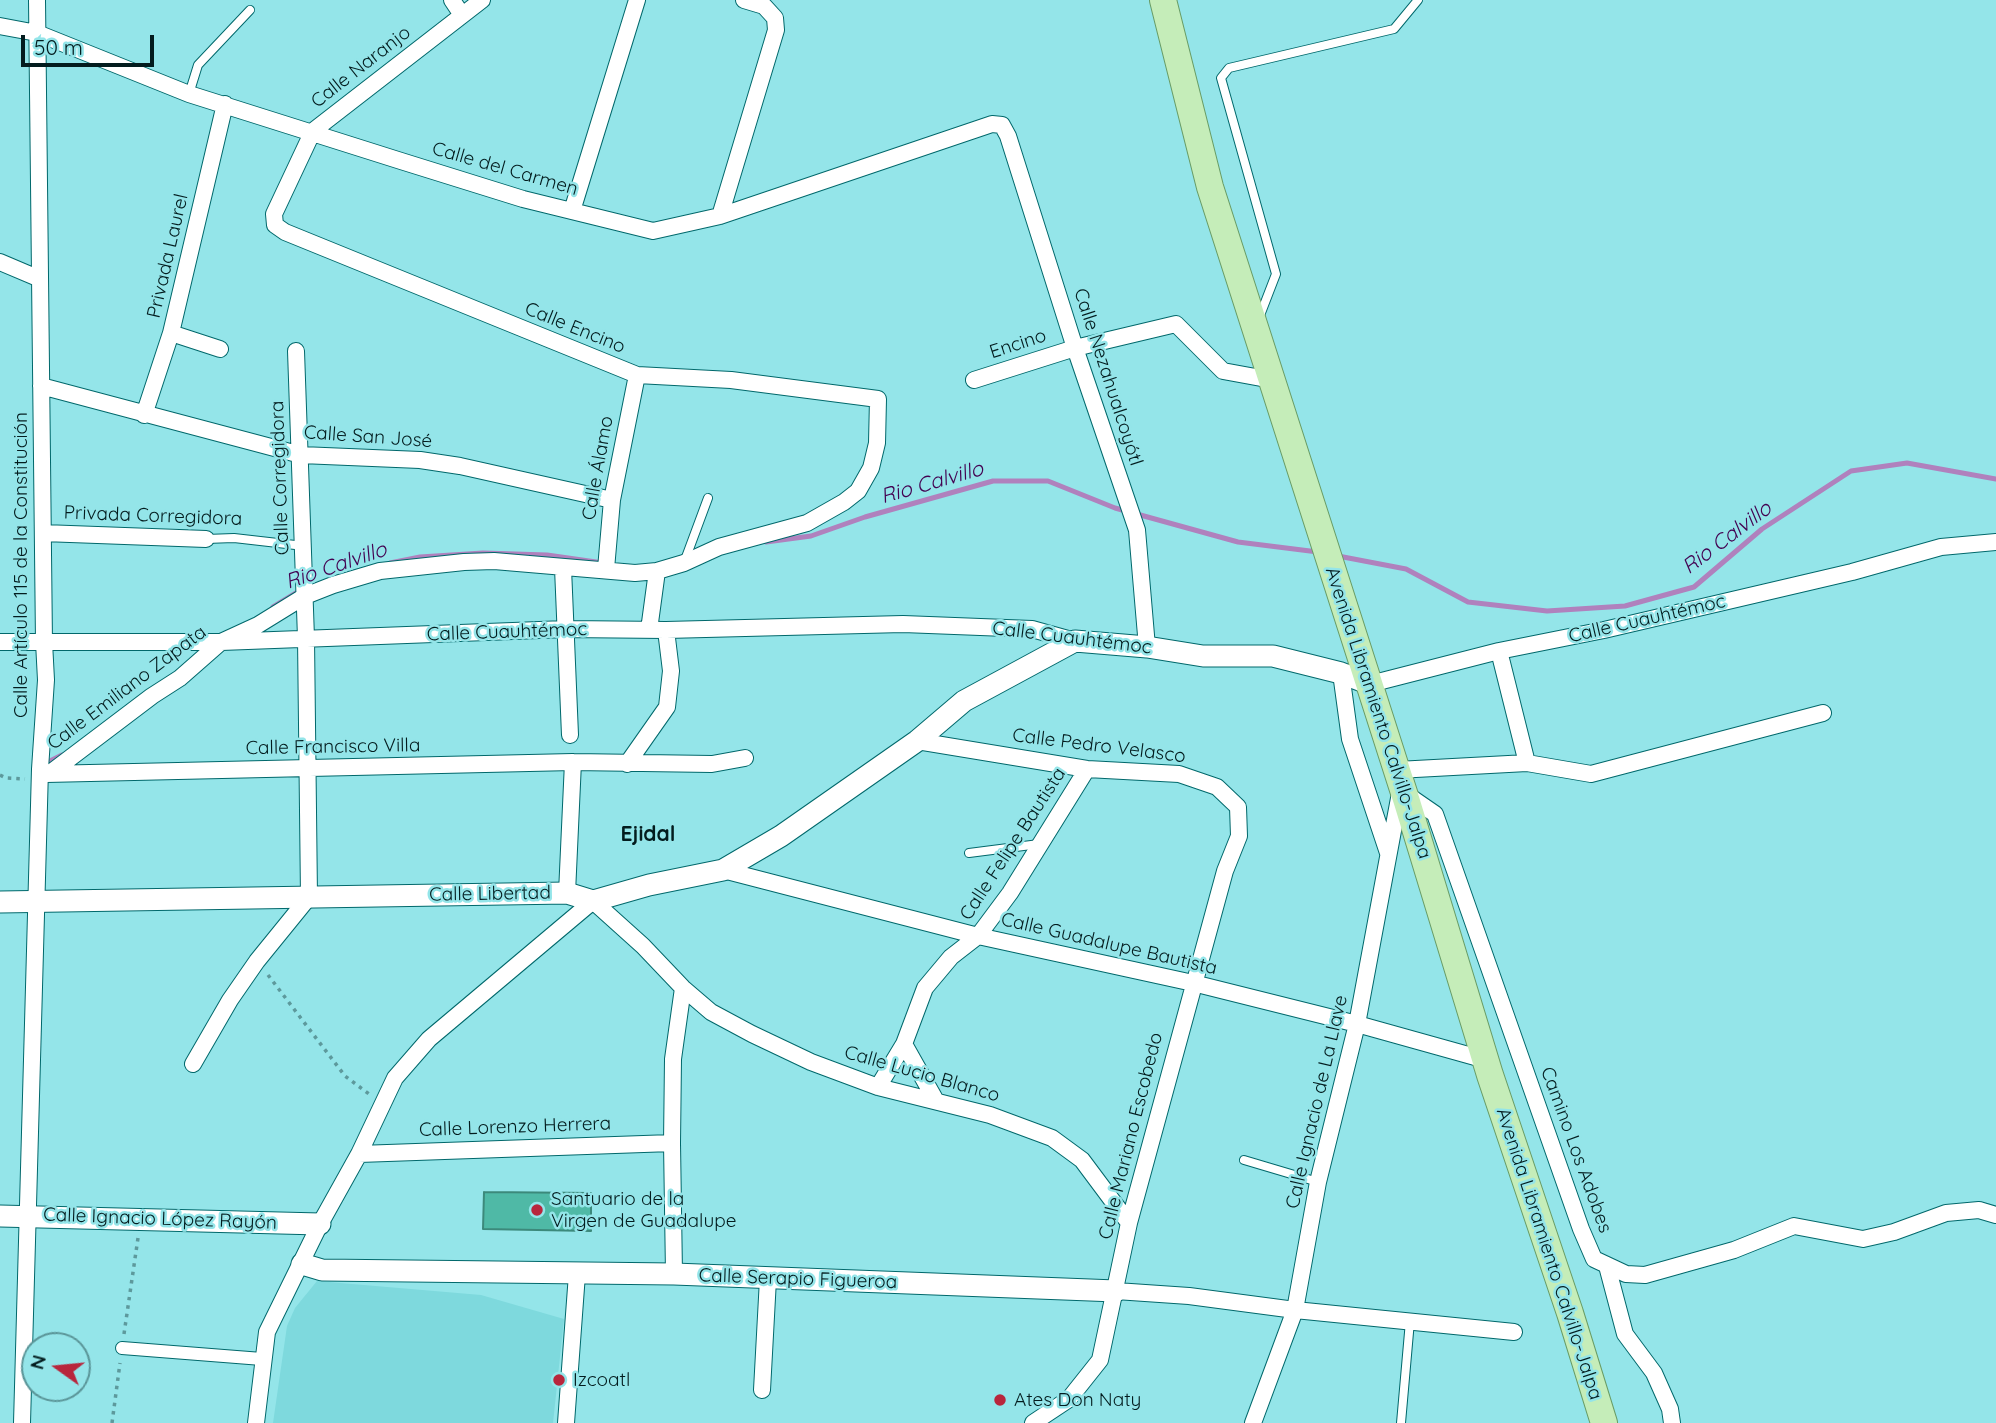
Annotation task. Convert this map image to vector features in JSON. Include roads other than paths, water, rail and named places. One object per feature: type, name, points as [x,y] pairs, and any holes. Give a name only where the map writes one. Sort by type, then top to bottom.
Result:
[{"type":"main road","name":"Avenida Libramiento Calvillo-Jalpa","points":[[1163,0],[1210,187],[1401,782],[1486,1060],[1604,1423]]},
{"type":"street","name":"Calle Artículo 115 de la Constitución","points":[[22,1423],[36,901],[46,680],[37,0]]},
{"type":"street","points":[[452,0],[462,15]]},
{"type":"street","name":"Calle Naranjo","points":[[275,225],[274,214],[313,131],[482,0]]},
{"type":"street","points":[[572,211],[637,0]]},
{"type":"street","points":[[720,216],[776,30],[775,18],[764,6],[744,0]]},
{"type":"street","name":"Calle del Carmen","points":[[0,26],[37,33],[189,94],[511,195],[653,231],[720,216],[992,124],[1002,125]]},
{"type":"street","name":"Privada Laurel","points":[[144,415],[171,333],[225,104]]},
{"type":"street","name":"Calle Nezahualcoyótl","points":[[1002,125],[1008,136],[1075,348],[1137,530],[1147,647]]},
{"type":"street","name":"Calle Encino","points":[[275,225],[285,232],[637,375],[731,380],[878,399]]},
{"type":"street","points":[[0,262],[40,279]]},
{"type":"street","name":"Encino","points":[[974,380],[1075,348],[1176,324],[1223,371],[1272,380]]},
{"type":"street","points":[[171,333],[220,349]]},
{"type":"street","name":"Calle Corregidora","points":[[296,351],[304,546],[309,897]]},
{"type":"street","name":"Calle Álamo","points":[[606,569],[612,500],[637,375]]},
{"type":"street","name":"Calle San José","points":[[41,386],[301,455],[420,460],[460,466],[612,500]]},
{"type":"street","name":"Calle Emiliano Zapata","points":[[42,768],[180,678],[220,642],[258,625],[305,596],[356,576],[415,565],[494,561],[635,573],[657,571],[684,563],[719,547],[807,523],[858,491],[871,468],[877,443],[878,399]]},
{"type":"street","name":"Privada Corregidora","points":[[43,533],[206,538]]},
{"type":"street","name":"Calle Cuauhtémoc","points":[[0,642],[220,642],[566,629],[666,630],[903,624],[1032,629],[1075,641],[1147,647],[1203,656],[1273,656],[1341,673],[1370,684],[1499,650],[1604,630],[1852,572],[1941,547],[1996,542]]},
{"type":"street","points":[[563,568],[570,735]]},
{"type":"street","points":[[649,630],[657,571]]},
{"type":"street","points":[[627,764],[667,707],[671,671],[666,630]]},
{"type":"street","points":[[256,1423],[267,1332],[320,1224],[359,1154],[395,1077],[429,1040],[593,901],[649,885],[723,870],[781,836],[917,741],[964,701],[1075,641]]},
{"type":"street","points":[[1499,650],[1527,763]]},
{"type":"street","points":[[1341,673],[1350,738],[1388,855]]},
{"type":"street","points":[[1401,782],[1527,763],[1591,774],[1823,713]]},
{"type":"street","name":"Calle Pedro Velasco","points":[[917,741],[1087,769],[1178,774],[1217,787],[1238,807],[1239,836]]},
{"type":"street","name":"Calle Francisco Villa","points":[[42,768],[308,768],[573,762],[712,764],[744,758]]},
{"type":"street","points":[[567,893],[573,762]]},
{"type":"street","name":"Calle Felipe Bautista","points":[[878,1087],[904,1044],[925,988],[951,957],[978,936],[1010,892],[1087,769]]},
{"type":"street","name":"Calle Ignacio de La Llave","points":[[1253,1423],[1295,1310],[1318,1182],[1357,1024],[1401,782]]},
{"type":"street","name":"Camino Los Adobes","points":[[1401,782],[1435,814],[1581,1228],[1594,1259],[1607,1266]]},
{"type":"street","name":"Calle Mariano Escobedo","points":[[1033,1423],[1069,1399],[1100,1360],[1129,1223],[1193,983],[1225,871],[1239,836]]},
{"type":"street","name":"Calle Guadalupe Bautista","points":[[723,870],[978,936],[1193,983],[1486,1060]]},
{"type":"street","name":"Calle Libertad","points":[[0,902],[567,893],[593,901]]},
{"type":"street","points":[[193,1064],[230,1000],[257,961],[309,897]]},
{"type":"street","name":"Calle Lucio Blanco","points":[[593,901],[711,1012],[811,1062],[878,1087],[990,1115],[1052,1138],[1082,1160],[1129,1223]]},
{"type":"street","points":[[674,1274],[673,1059],[683,988]]},
{"type":"street","points":[[904,1044],[936,1101]]},
{"type":"street","name":"Calle Lorenzo Herrera","points":[[359,1154],[672,1143]]},
{"type":"street","points":[[1607,1266],[1626,1273],[1645,1275],[1734,1250],[1794,1226],[1863,1239],[1894,1232],[1946,1213],[1979,1210],[1996,1215]]},
{"type":"street","name":"Calle Ignacio López Rayón","points":[[0,1216],[320,1224]]},
{"type":"street","name":"Calle Serapio Figueroa","points":[[302,1264],[322,1270],[674,1274],[1116,1291],[1189,1296],[1295,1310],[1514,1332]]},
{"type":"street","points":[[1607,1266],[1625,1335],[1654,1373],[1670,1409],[1672,1423]]},
{"type":"street","points":[[566,1423],[577,1273]]},
{"type":"street","points":[[762,1390],[768,1279]]},
{"type":"street","points":[[122,1348],[262,1359]]},
{"type":"lane","points":[[1255,327],[1276,274],[1221,78],[1229,68],[1394,29],[1418,0]]},
{"type":"lane","points":[[189,94],[198,65],[250,10]]},
{"type":"lane","points":[[684,563],[708,498]]},
{"type":"lane","name":"Privada Corregidora","points":[[206,538],[234,538],[304,546]]},
{"type":"lane","points":[[969,853],[1040,844]]},
{"type":"lane","points":[[1244,1160],[1318,1182]]},
{"type":"lane","points":[[1401,1423],[1410,1321]]},
{"type":"waterway","name":"Rio Calvillo","points":[[1338,556],[1406,569],[1468,602],[1547,611],[1625,606],[1694,587],[1762,529],[1851,471],[1907,463],[1996,479]]},
{"type":"waterway","name":"Rio Calvillo","points":[[766,542],[811,536],[865,517],[993,481],[1048,481],[1115,508],[1238,542],[1318,552]]},
{"type":"waterway","name":"Rio Calvillo","points":[[390,563],[420,557],[483,553],[547,555],[603,563]]},
{"type":"waterway","name":"Rio Calvillo","points":[[273,607],[301,590]]},
{"type":"waterway","name":"Rio Calvillo","points":[[46,763],[62,755]]},
{"type":"place","name":"Santuario de la Virgen de Guadalupe","points":[[537,1210]]},
{"type":"place","name":"Izcoatl","points":[[559,1380]]},
{"type":"place","name":"Ates Don Naty","points":[[1000,1400]]},
{"type":"district","name":"Ejidal","points":[[648,835]]}]
